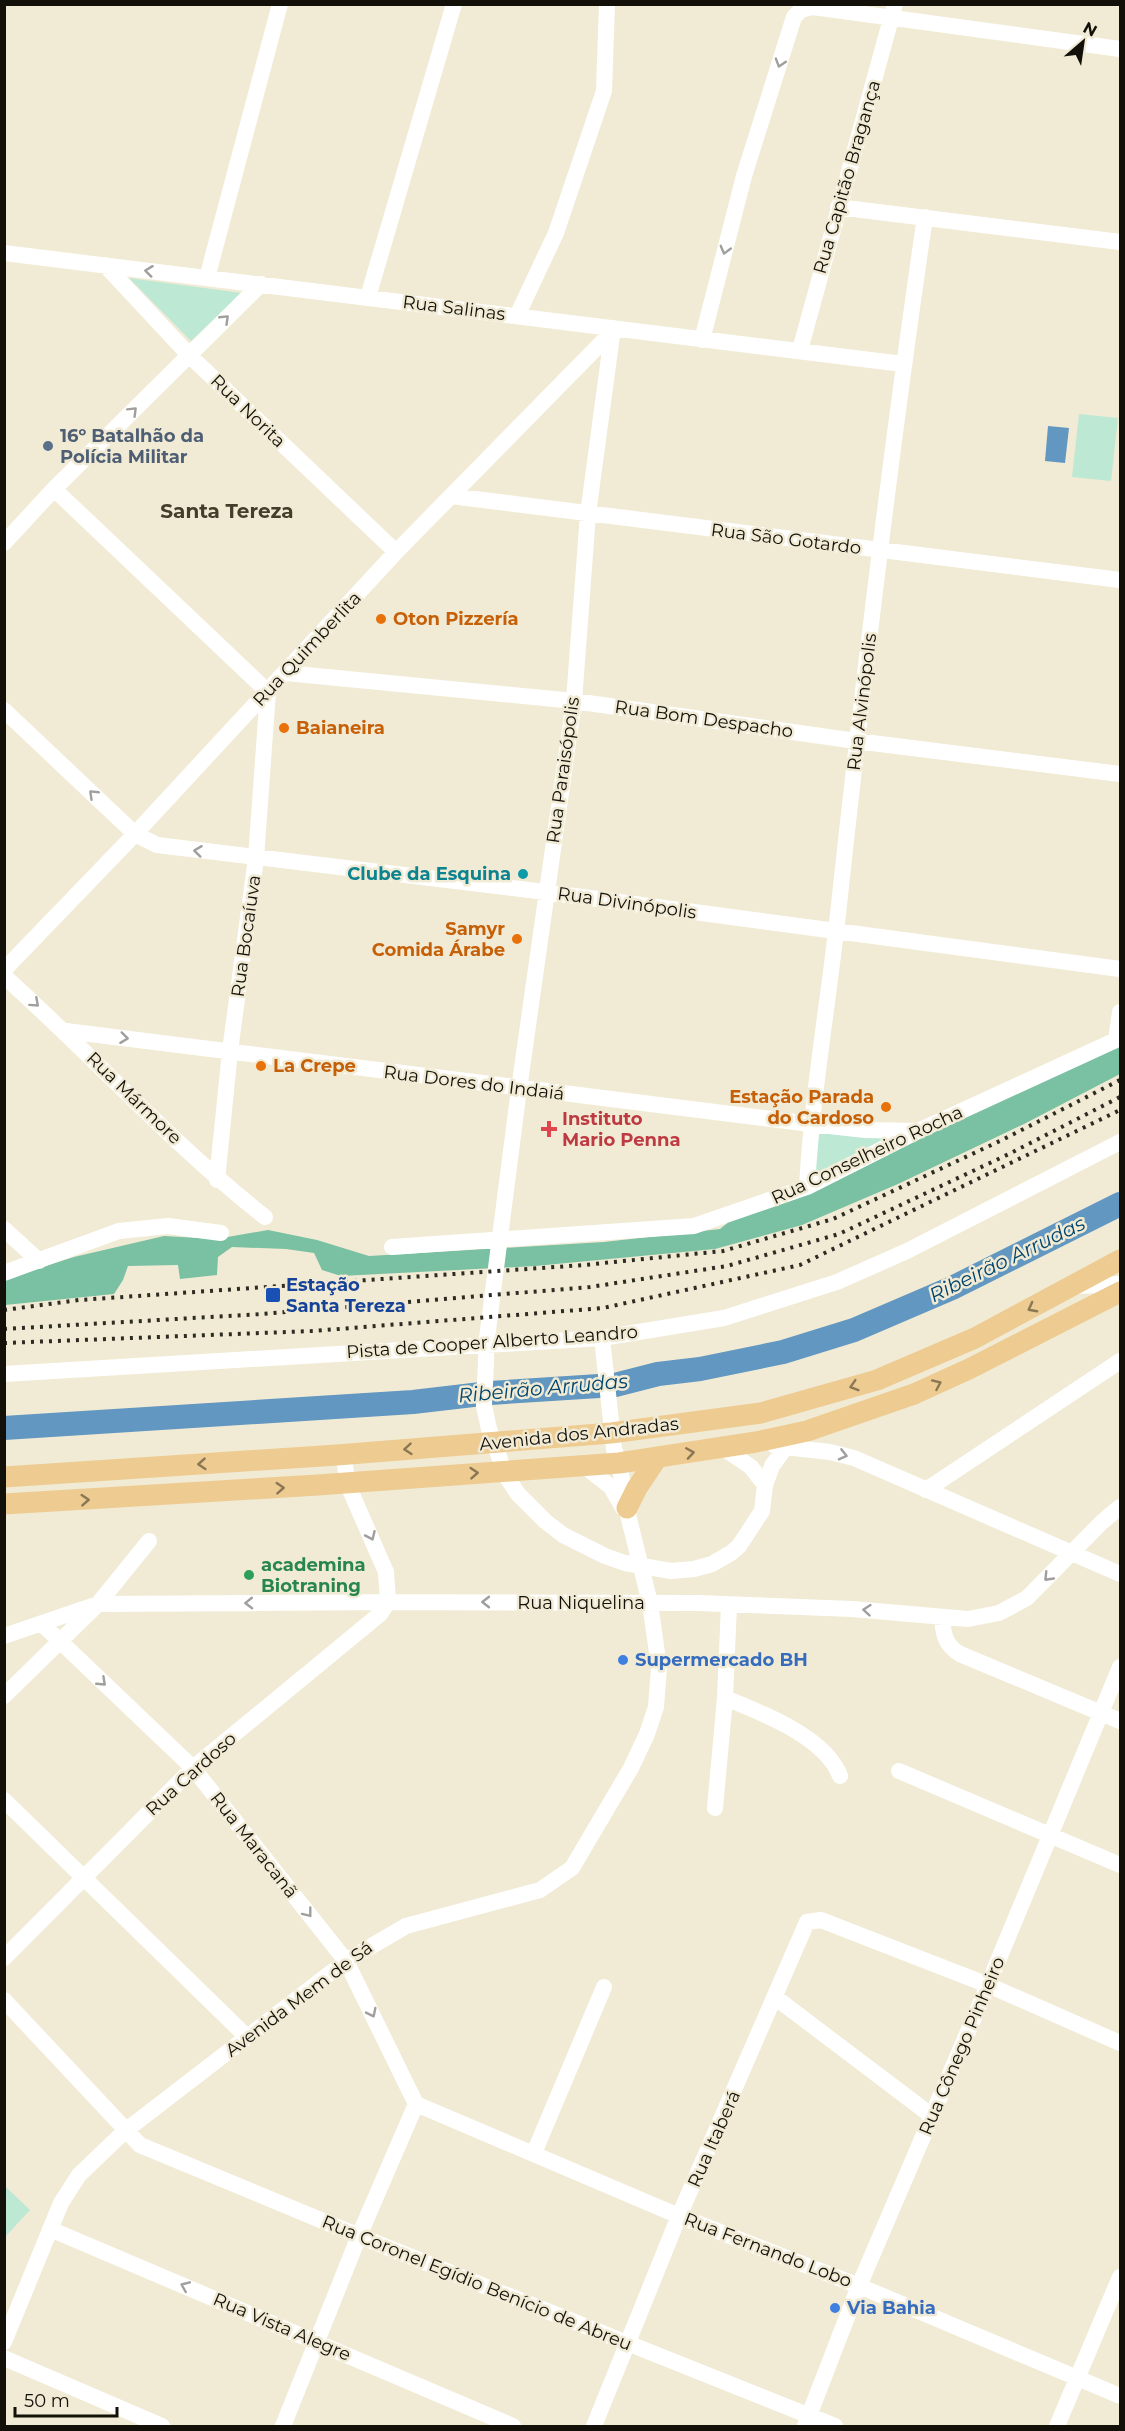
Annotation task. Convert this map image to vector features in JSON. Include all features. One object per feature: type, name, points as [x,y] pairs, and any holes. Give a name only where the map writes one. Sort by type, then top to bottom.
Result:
[{"type":"main road","name":"Avenida dos Andradas","points":[[4,1478],[344,1455],[611,1433],[761,1413],[877,1380],[975,1338],[1120,1260]]},
{"type":"main road","name":"Avenida dos Andradas","points":[[4,1504],[347,1483],[619,1463],[756,1442],[807,1431],[923,1390],[969,1370],[1120,1292]]},
{"type":"main road","points":[[785,1448],[807,1431]]},
{"type":"main road","points":[[628,1513],[637,1488],[657,1458]]},
{"type":"street","points":[[207,278],[280,4]]},
{"type":"street","points":[[368,297],[454,4]]},
{"type":"street","points":[[517,316],[556,233],[604,91],[607,4]]},
{"type":"street","points":[[702,340],[744,176],[794,17],[801,10],[813,7],[894,11],[1120,49]]},
{"type":"street","name":"Rua Capitão Bragança","points":[[800,350],[894,11]]},
{"type":"street","points":[[838,207],[1120,242]]},
{"type":"street","name":"Rua Alvinópolis","points":[[807,1187],[811,1124],[836,931],[856,741],[903,364],[925,217]]},
{"type":"street","name":"Rua Salinas","points":[[4,253],[903,364]]},
{"type":"street","name":"Rua Norita","points":[[105,265],[189,355],[396,552]]},
{"type":"street","points":[[4,543],[54,489],[261,284]]},
{"type":"street","name":"Rua Quimberlita","points":[[4,970],[286,673],[396,552],[613,330]]},
{"type":"street","name":"Rua Paraisópolis","points":[[613,330],[588,514],[574,701],[545,892],[519,1089],[488,1338],[484,1406],[489,1429],[506,1476],[518,1494],[563,1535],[605,1556],[633,1565],[671,1571],[694,1569],[712,1564],[731,1553],[746,1537],[762,1511],[765,1485],[773,1463],[785,1448]]},
{"type":"street","points":[[54,489],[268,692]]},
{"type":"street","name":"Rua São Gotardo","points":[[451,496],[1120,580]]},
{"type":"street","name":"Rua Bom Despacho","points":[[286,673],[574,701],[856,741],[1120,774]]},
{"type":"street","name":"Rua Bocaíuva","points":[[217,1180],[230,1051],[256,858],[268,692]]},
{"type":"street","points":[[4,710],[135,834]]},
{"type":"street","name":"Rua Divinópolis","points":[[135,834],[157,845],[545,892],[1120,969]]},
{"type":"street","name":"Rua Mármore","points":[[4,976],[66,1031],[217,1180],[265,1217]]},
{"type":"street","name":"Rua Conselheiro Rocha","points":[[392,1247],[694,1226],[807,1187],[918,1131],[1116,1040],[1120,1012]]},
{"type":"street","name":"Rua Dores do Indaiá","points":[[66,1031],[811,1124],[864,1130],[918,1131]]},
{"type":"street","name":"Pista de Cooper Alberto Leandro","points":[[4,1374],[602,1338],[724,1318],[837,1282],[907,1251],[1120,1142]]},
{"type":"street","points":[[4,1273],[119,1231],[168,1226],[221,1233]]},
{"type":"street","points":[[4,1230],[39,1261]]},
{"type":"street","points":[[1072,1287],[1120,1284]]},
{"type":"street","points":[[1099,1303],[1120,1305]]},
{"type":"street","name":"Avenida Mem de Sá","points":[[4,2342],[61,2203],[79,2175],[125,2131],[346,1961],[406,1926],[540,1890],[572,1868],[632,1768],[654,1717],[659,1667],[650,1603],[611,1433],[602,1338]]},
{"type":"street","points":[[926,1490],[1120,1361]]},
{"type":"street","points":[[756,1442],[785,1448],[830,1452],[854,1458],[1120,1574]]},
{"type":"street","points":[[723,1448],[751,1467],[765,1485]]},
{"type":"street","points":[[344,1455],[347,1483],[386,1572],[388,1602]]},
{"type":"street","name":"Avenida Mem de Sá","points":[[584,1465],[610,1487],[628,1513]]},
{"type":"street","points":[[4,1512],[27,1503]]},
{"type":"street","name":"Rua Niquelina","points":[[4,1636],[98,1604],[650,1603],[852,1609],[968,1619],[999,1613],[1027,1598],[1120,1507]]},
{"type":"street","points":[[4,1696],[98,1604],[149,1541]]},
{"type":"street","name":"Rua Cardoso","points":[[4,1958],[194,1768],[367,1626],[380,1614],[388,1602]]},
{"type":"street","points":[[715,1808],[725,1698],[729,1605]]},
{"type":"street","points":[[942,1617],[947,1642],[960,1654],[1120,1721]]},
{"type":"street","name":"Rua Maracanã","points":[[42,1624],[194,1768],[346,1961],[416,2104]]},
{"type":"street","name":"Rua Cônego Pinheiro","points":[[807,2421],[860,2286],[1051,1836],[1120,1667]]},
{"type":"street","points":[[725,1698],[763,1713],[820,1748],[840,1776]]},
{"type":"street","points":[[899,1771],[1120,1865]]},
{"type":"street","points":[[4,1800],[247,2037]]},
{"type":"street","name":"Rua Itaberá","points":[[594,2427],[679,2216],[776,1998],[804,1925],[810,1920],[821,1920],[988,1985]]},
{"type":"street","points":[[988,1985],[1120,2043]]},
{"type":"street","points":[[534,2153],[604,1987]]},
{"type":"street","points":[[776,1998],[932,2116]]},
{"type":"street","name":"Rua Coronel Egídio Benício de Abreu","points":[[4,2000],[140,2145],[628,2344],[807,2421],[835,2427]]},
{"type":"street","points":[[283,2427],[359,2236],[416,2104]]},
{"type":"street","name":"Rua Fernando Lobo","points":[[416,2104],[679,2216],[860,2286],[1120,2396]]},
{"type":"street","name":"Rua Vista Alegre","points":[[50,2229],[513,2427]]},
{"type":"street","points":[[1057,2427],[1120,2277]]},
{"type":"street","points":[[4,2358],[162,2427]]},
{"type":"green space","points":[[129,278],[242,293],[191,341]]},
{"type":"green space","points":[[1079,414],[1118,418],[1111,481],[1072,477]]},
{"type":"green space","points":[[1120,1043],[1120,1074],[1024,1124],[898,1184],[802,1225],[715,1249],[535,1266],[341,1276],[322,1270],[314,1253],[286,1249],[232,1247],[218,1257],[217,1275],[180,1279],[178,1265],[128,1266],[114,1294],[5,1305],[4,1279],[74,1257],[164,1236],[216,1239],[268,1230],[317,1240],[369,1256],[604,1242],[720,1229],[730,1221]]},
{"type":"green space","points":[[814,1131],[905,1135],[811,1179]]},
{"type":"green space","points":[[4,2185],[30,2210],[5,2237],[4,2237]]},
{"type":"water","points":[[1048,426],[1069,428],[1065,463],[1045,461]]},
{"type":"waterway","name":"Ribeirão Arrudas","points":[[4,1428],[413,1402],[490,1393],[615,1385],[658,1374],[700,1369],[783,1352],[854,1330],[952,1288],[1120,1204]]},
{"type":"railway","points":[[4,1310],[79,1300],[584,1265],[723,1251],[833,1219],[1002,1140],[1120,1080]]},
{"type":"railway","points":[[4,1329],[262,1314],[590,1287],[727,1266],[839,1234],[1009,1154],[1120,1097]]},
{"type":"railway","points":[[4,1343],[313,1331],[603,1308],[800,1265],[1120,1110]]},
{"type":"place","name":"16º Batalhão da Polícia Militar","points":[[48,446]]},
{"type":"place","name":"Oton Pizzería","points":[[381,619]]},
{"type":"place","name":"Baianeira","points":[[284,728]]},
{"type":"place","name":"Clube da Esquina","points":[[523,874]]},
{"type":"place","name":"Samyr Comida Árabe","points":[[517,939]]},
{"type":"place","name":"La Crepe","points":[[261,1066]]},
{"type":"place","name":"Estação Parada do Cardoso","points":[[886,1107]]},
{"type":"place","name":"Instituto Mario Penna","points":[[549,1129]]},
{"type":"place","name":"Estação Santa Tereza","points":[[273,1295]]},
{"type":"place","name":"academina Biotraning","points":[[249,1575]]},
{"type":"place","name":"Supermercado BH","points":[[623,1660]]},
{"type":"place","name":"Via Bahia","points":[[835,2308]]},
{"type":"district","name":"Santa Tereza","points":[[227,511]]}]
